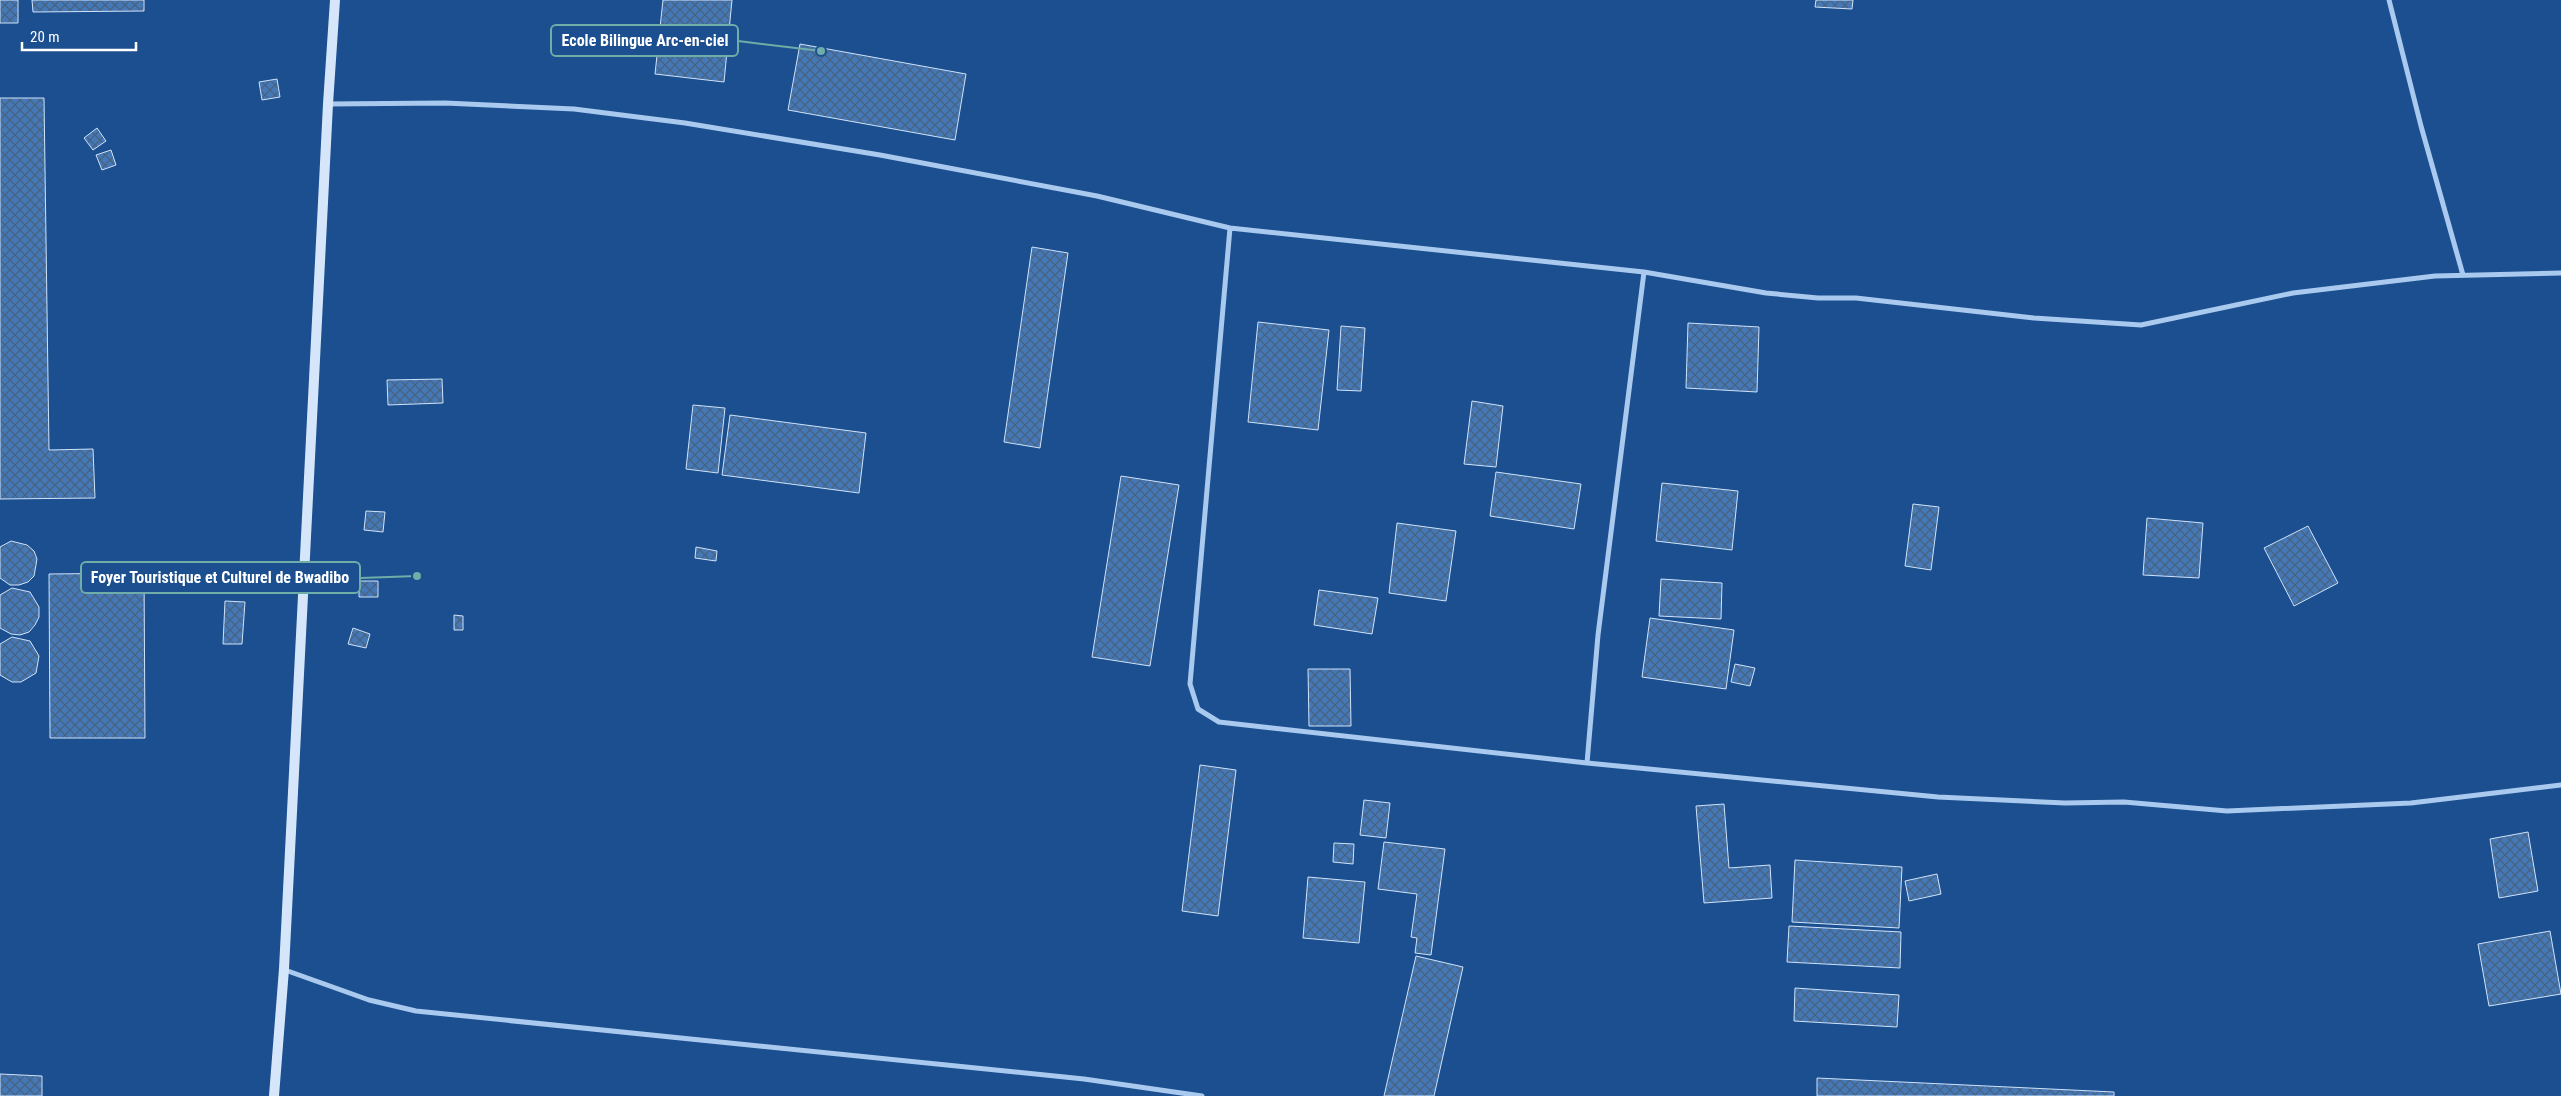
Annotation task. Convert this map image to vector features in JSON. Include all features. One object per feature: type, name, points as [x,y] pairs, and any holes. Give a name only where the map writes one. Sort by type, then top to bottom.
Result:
[{"type":"main road","points":[[274,1096],[284,969],[328,104],[335,0]]},
{"type":"street","points":[[2389,0],[2421,126],[2463,275]]},
{"type":"street","points":[[328,104],[445,103],[574,110],[694,125],[880,155],[1097,196],[1230,228],[1644,272],[1766,293],[1818,298],[1856,298],[2034,318],[2140,324],[2293,293],[2435,276],[2561,273]]},
{"type":"street","points":[[1230,228],[1190,684],[1198,709],[1219,722],[1496,752],[1587,764],[1938,797],[2065,803],[2124,802],[2227,811],[2411,803],[2561,785]]},
{"type":"street","points":[[1587,764],[1598,634],[1644,272]]},
{"type":"street","points":[[284,969],[368,1000],[416,1011],[1084,1079],[1202,1096]]},
{"type":"building","points":[[0,0],[18,0],[18,23],[0,23]]},
{"type":"building","points":[[32,0],[144,0],[144,11],[33,12]]},
{"type":"building","points":[[663,0],[732,0],[724,82],[655,74]]},
{"type":"building","points":[[1816,0],[1853,0],[1852,9],[1815,7]]},
{"type":"building","points":[[800,44],[966,74],[955,140],[788,110]]},
{"type":"building","points":[[277,79],[280,97],[262,100],[259,82]]},
{"type":"building","points":[[0,98],[44,98],[49,450],[93,449],[95,498],[0,499]]},
{"type":"building","points":[[97,128],[106,141],[93,150],[84,138]]},
{"type":"building","points":[[111,150],[116,165],[102,170],[96,155]]},
{"type":"building","points":[[1032,247],[1068,253],[1040,448],[1004,442]]},
{"type":"building","points":[[1258,322],[1329,330],[1318,430],[1248,422]]},
{"type":"building","points":[[1688,323],[1759,327],[1757,392],[1686,388]]},
{"type":"building","points":[[1341,326],[1365,328],[1361,391],[1337,390]]},
{"type":"building","points":[[442,379],[443,403],[388,405],[387,380]]},
{"type":"building","points":[[1472,401],[1503,406],[1496,467],[1464,464]]},
{"type":"building","points":[[693,405],[725,408],[718,473],[686,469]]},
{"type":"building","points":[[730,415],[866,433],[859,493],[722,475]]},
{"type":"building","points":[[1496,472],[1581,484],[1574,529],[1490,516]]},
{"type":"building","points":[[1121,476],[1179,485],[1150,666],[1092,657]]},
{"type":"building","points":[[1662,483],[1738,491],[1732,550],[1656,541]]},
{"type":"building","points":[[1913,504],[1939,507],[1931,570],[1905,566]]},
{"type":"building","points":[[366,511],[385,512],[383,532],[364,530]]},
{"type":"building","points":[[2147,518],[2203,523],[2199,578],[2143,575]]},
{"type":"building","points":[[1397,523],[1456,531],[1446,601],[1389,593]]},
{"type":"building","points":[[2308,526],[2338,583],[2294,606],[2264,548]]},
{"type":"building","points":[[11,541],[27,545],[34,551],[37,559],[34,576],[28,582],[19,585],[10,585],[0,578],[0,547]]},
{"type":"building","points":[[696,547],[717,551],[716,561],[695,558]]},
{"type":"building","points":[[144,573],[145,738],[50,738],[49,574]]},
{"type":"building","points":[[1661,579],[1722,583],[1721,619],[1659,616]]},
{"type":"building","points":[[359,581],[378,581],[378,597],[359,597]]},
{"type":"building","points":[[12,588],[30,592],[39,607],[39,617],[35,625],[29,632],[20,635],[11,634],[0,628],[0,595]]},
{"type":"building","points":[[1319,590],[1378,598],[1372,634],[1314,625]]},
{"type":"building","points":[[225,601],[245,602],[242,644],[223,644]]},
{"type":"building","points":[[454,615],[463,616],[463,630],[454,630]]},
{"type":"building","points":[[1650,618],[1734,630],[1726,689],[1642,677]]},
{"type":"building","points":[[353,628],[370,634],[366,648],[348,644]]},
{"type":"building","points":[[12,637],[30,641],[39,656],[36,673],[21,682],[12,682],[0,675],[0,644]]},
{"type":"building","points":[[1735,664],[1755,668],[1750,686],[1731,682]]},
{"type":"building","points":[[1308,669],[1350,669],[1351,726],[1309,726]]},
{"type":"building","points":[[1200,765],[1236,770],[1218,916],[1182,911]]},
{"type":"building","points":[[1364,800],[1390,803],[1386,838],[1360,835]]},
{"type":"building","points":[[1724,804],[1729,868],[1770,865],[1772,898],[1704,903],[1696,806]]},
{"type":"building","points":[[2528,832],[2538,891],[2499,898],[2490,839]]},
{"type":"building","points":[[1384,842],[1445,849],[1431,955],[1415,953],[1417,938],[1411,937],[1417,894],[1378,889]]},
{"type":"building","points":[[1334,843],[1354,844],[1353,864],[1333,862]]},
{"type":"building","points":[[1795,860],[1902,867],[1899,928],[1792,922]]},
{"type":"building","points":[[1937,874],[1941,894],[1909,901],[1905,881]]},
{"type":"building","points":[[1308,877],[1365,882],[1359,943],[1303,938]]},
{"type":"building","points":[[1789,926],[1901,932],[1900,968],[1787,962]]},
{"type":"building","points":[[2550,931],[2561,994],[2489,1006],[2478,944]]},
{"type":"building","points":[[1416,956],[1463,967],[1434,1096],[1384,1096]]},
{"type":"building","points":[[1795,988],[1899,995],[1897,1027],[1794,1021]]},
{"type":"building","points":[[0,1074],[42,1076],[42,1096],[0,1096]]},
{"type":"building","points":[[1817,1078],[2114,1092],[2114,1096],[1817,1096]]},
{"type":"place","name":"Ecole Bilingue Arc-en-ciel","points":[[821,51]]},
{"type":"place","name":"Foyer Touristique et Culturel de Bwadibo","points":[[417,576]]}]
